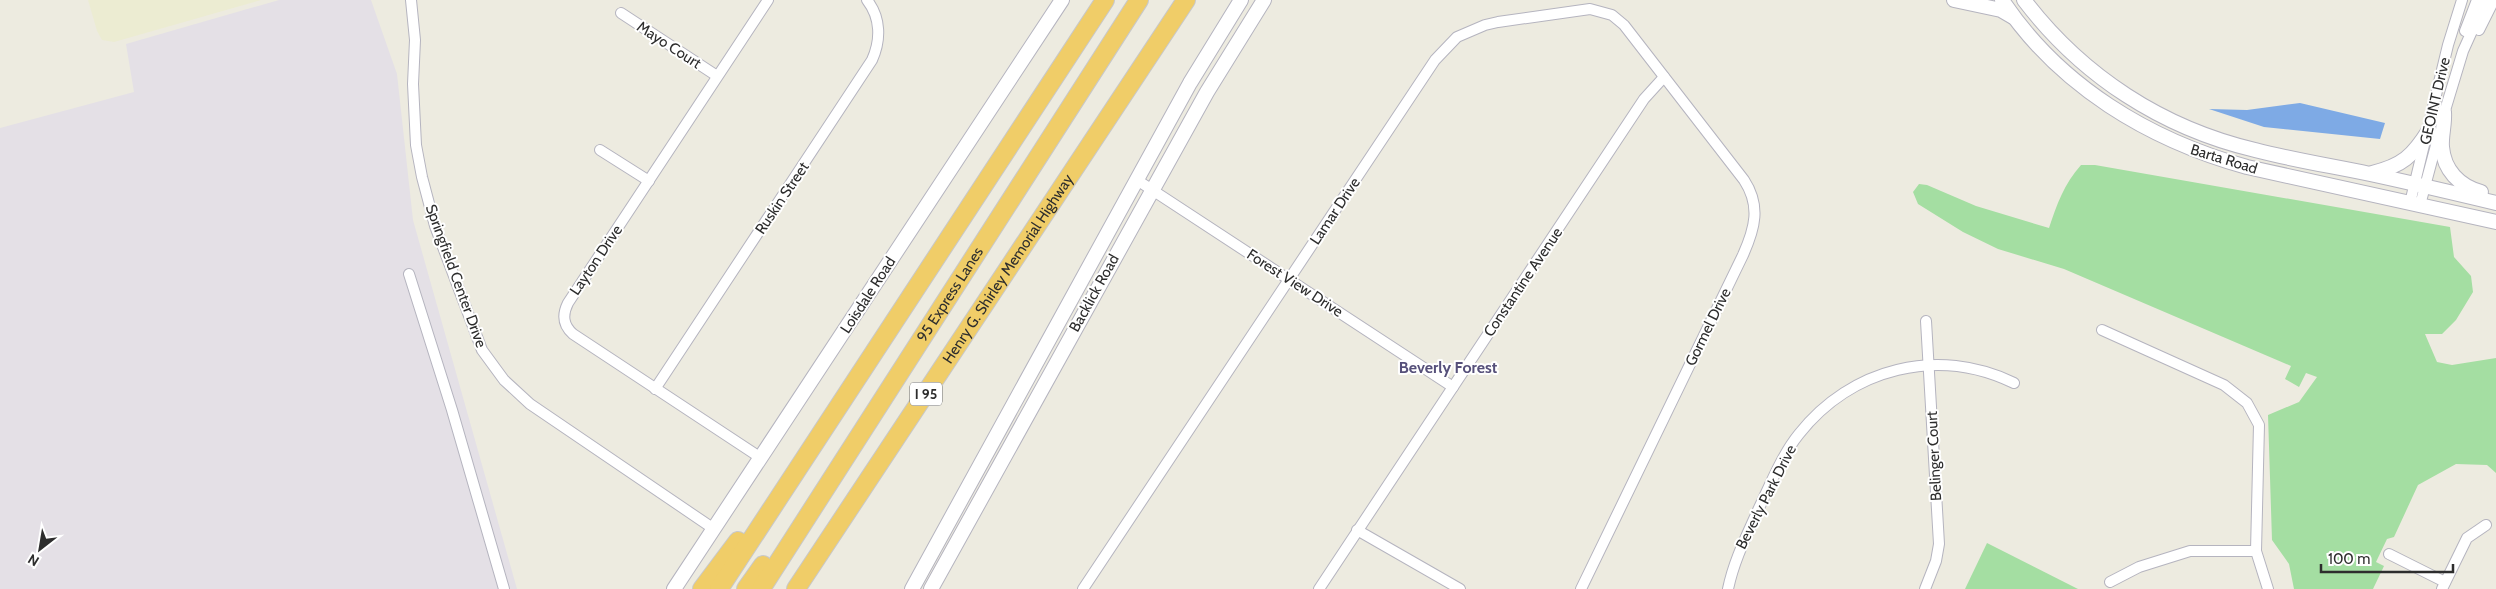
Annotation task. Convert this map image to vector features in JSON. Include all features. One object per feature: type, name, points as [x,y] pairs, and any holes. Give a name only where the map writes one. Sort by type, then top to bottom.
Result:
[{"type":"highway","points":[[718,589],[1105,0]]},
{"type":"highway","name":"95 Express Lanes","points":[[760,589],[1139,0]]},
{"type":"highway","name":"Henry G. Shirley Memorial Highway","points":[[796,589],[1186,0]]},
{"type":"highway","points":[[1087,151],[1150,74],[1200,0]]},
{"type":"highway","points":[[746,589],[796,518],[836,470]]},
{"type":"highway","points":[[702,589],[733,547],[786,486]]},
{"type":"main road","name":"Loisdale Road","points":[[674,589],[1062,0]]},
{"type":"main road","name":"Backlick Road","points":[[912,589],[1190,83],[1241,0]]},
{"type":"main road","name":"Backlick Road","points":[[931,589],[1152,189],[1207,92],[1264,0]]},
{"type":"main road","points":[[1954,0],[2001,10],[2014,18]]},
{"type":"main road","name":"Barta Road","points":[[2002,0],[2014,18],[2053,62],[2079,85],[2126,118],[2172,142],[2211,157],[2247,167],[2496,222]]},
{"type":"main road","name":"Barta Road","points":[[2024,0],[2066,48],[2100,78],[2149,110],[2198,132],[2253,150],[2496,202]]},
{"type":"main road","points":[[2034,0],[2044,24]]},
{"type":"main road","points":[[2444,112],[2442,147],[2449,171],[2464,185],[2496,195]]},
{"type":"main road","points":[[2368,174],[2393,168],[2407,159],[2418,148],[2429,130]]},
{"type":"street","name":"Springfield Center Drive","points":[[411,0],[415,40],[413,111],[422,177],[435,226],[482,350],[504,380],[530,404],[714,528]]},
{"type":"street","name":"Layton Drive","points":[[760,458],[573,334],[566,326],[564,316],[568,303],[768,0]]},
{"type":"street","name":"Ruskin Street","points":[[655,388],[872,60],[876,52],[879,26],[876,14],[867,0]]},
{"type":"street","name":"GEOINT Drive","points":[[2420,185],[2429,130],[2448,45],[2462,0]]},
{"type":"street","name":"GEOINT Drive","points":[[2463,51],[2462,38],[2477,0]]},
{"type":"street","name":"GEOINT Drive","points":[[2415,204],[2463,51],[2486,0]]},
{"type":"street","name":"GEOINT Drive","points":[[2463,51],[2472,43],[2494,0]]},
{"type":"street","name":"Lamar Drive","points":[[1083,589],[1435,60],[1450,43],[1466,33],[1498,22],[1581,9],[1598,10],[1612,15],[1624,25],[1664,77]]},
{"type":"street","name":"Mayo Court","points":[[621,13],[717,76]]},
{"type":"street","name":"Constantine Avenue","points":[[1319,589],[1644,99],[1664,77]]},
{"type":"street","name":"Gormel Drive","points":[[1580,589],[1743,255],[1755,225],[1755,205],[1750,189],[1664,77]]},
{"type":"street","points":[[600,150],[649,180]]},
{"type":"street","name":"Forest View Drive","points":[[1137,180],[1453,387]]},
{"type":"street","points":[[409,274],[452,410],[504,589]]},
{"type":"street","name":"Belinger Court","points":[[1925,589],[1936,561],[1939,544],[1926,322]]},
{"type":"street","points":[[2102,330],[2224,385],[2247,403],[2259,425],[2256,551],[2268,589]]},
{"type":"street","name":"Beverly Park Drive","points":[[1728,589],[1736,558],[1768,488],[1798,435],[1815,416],[1843,393],[1872,377],[1905,368],[1929,366],[1948,365],[1976,368],[1992,372],[2014,383]]},
{"type":"street","points":[[2389,554],[2443,586],[2467,538],[2486,525]]},
{"type":"street","points":[[1358,530],[1460,589]]},
{"type":"street","points":[[2110,582],[2139,567],[2190,551],[2256,551]]},
{"type":"shaded area","points":[[88,0],[261,0],[114,42],[102,40],[97,31]]},
{"type":"shaded area","points":[[279,0],[371,0],[397,74],[413,220],[517,589],[0,589],[0,128],[134,92],[126,44]]},
{"type":"green space","points":[[2081,165],[2095,165],[2450,227],[2454,257],[2471,276],[2473,292],[2456,320],[2442,334],[2425,334],[2437,362],[2452,365],[2496,358],[2496,473],[2487,465],[2456,464],[2418,485],[2394,537],[2387,539],[2376,562],[2384,566],[2373,589],[2294,589],[2289,564],[2272,540],[2268,415],[2299,402],[2317,377],[2306,373],[2299,387],[2285,379],[2291,366],[2064,269],[1998,249],[1963,232],[1918,204],[1913,192],[1919,184],[1927,185],[1976,206],[2049,228],[2066,187]]},
{"type":"green space","points":[[1987,543],[2078,589],[1965,589]]},
{"type":"water","points":[[2300,103],[2385,123],[2380,139],[2264,127],[2209,109],[2247,110]]},
{"type":"district","name":"Beverly Forest","points":[[1448,367]]}]
